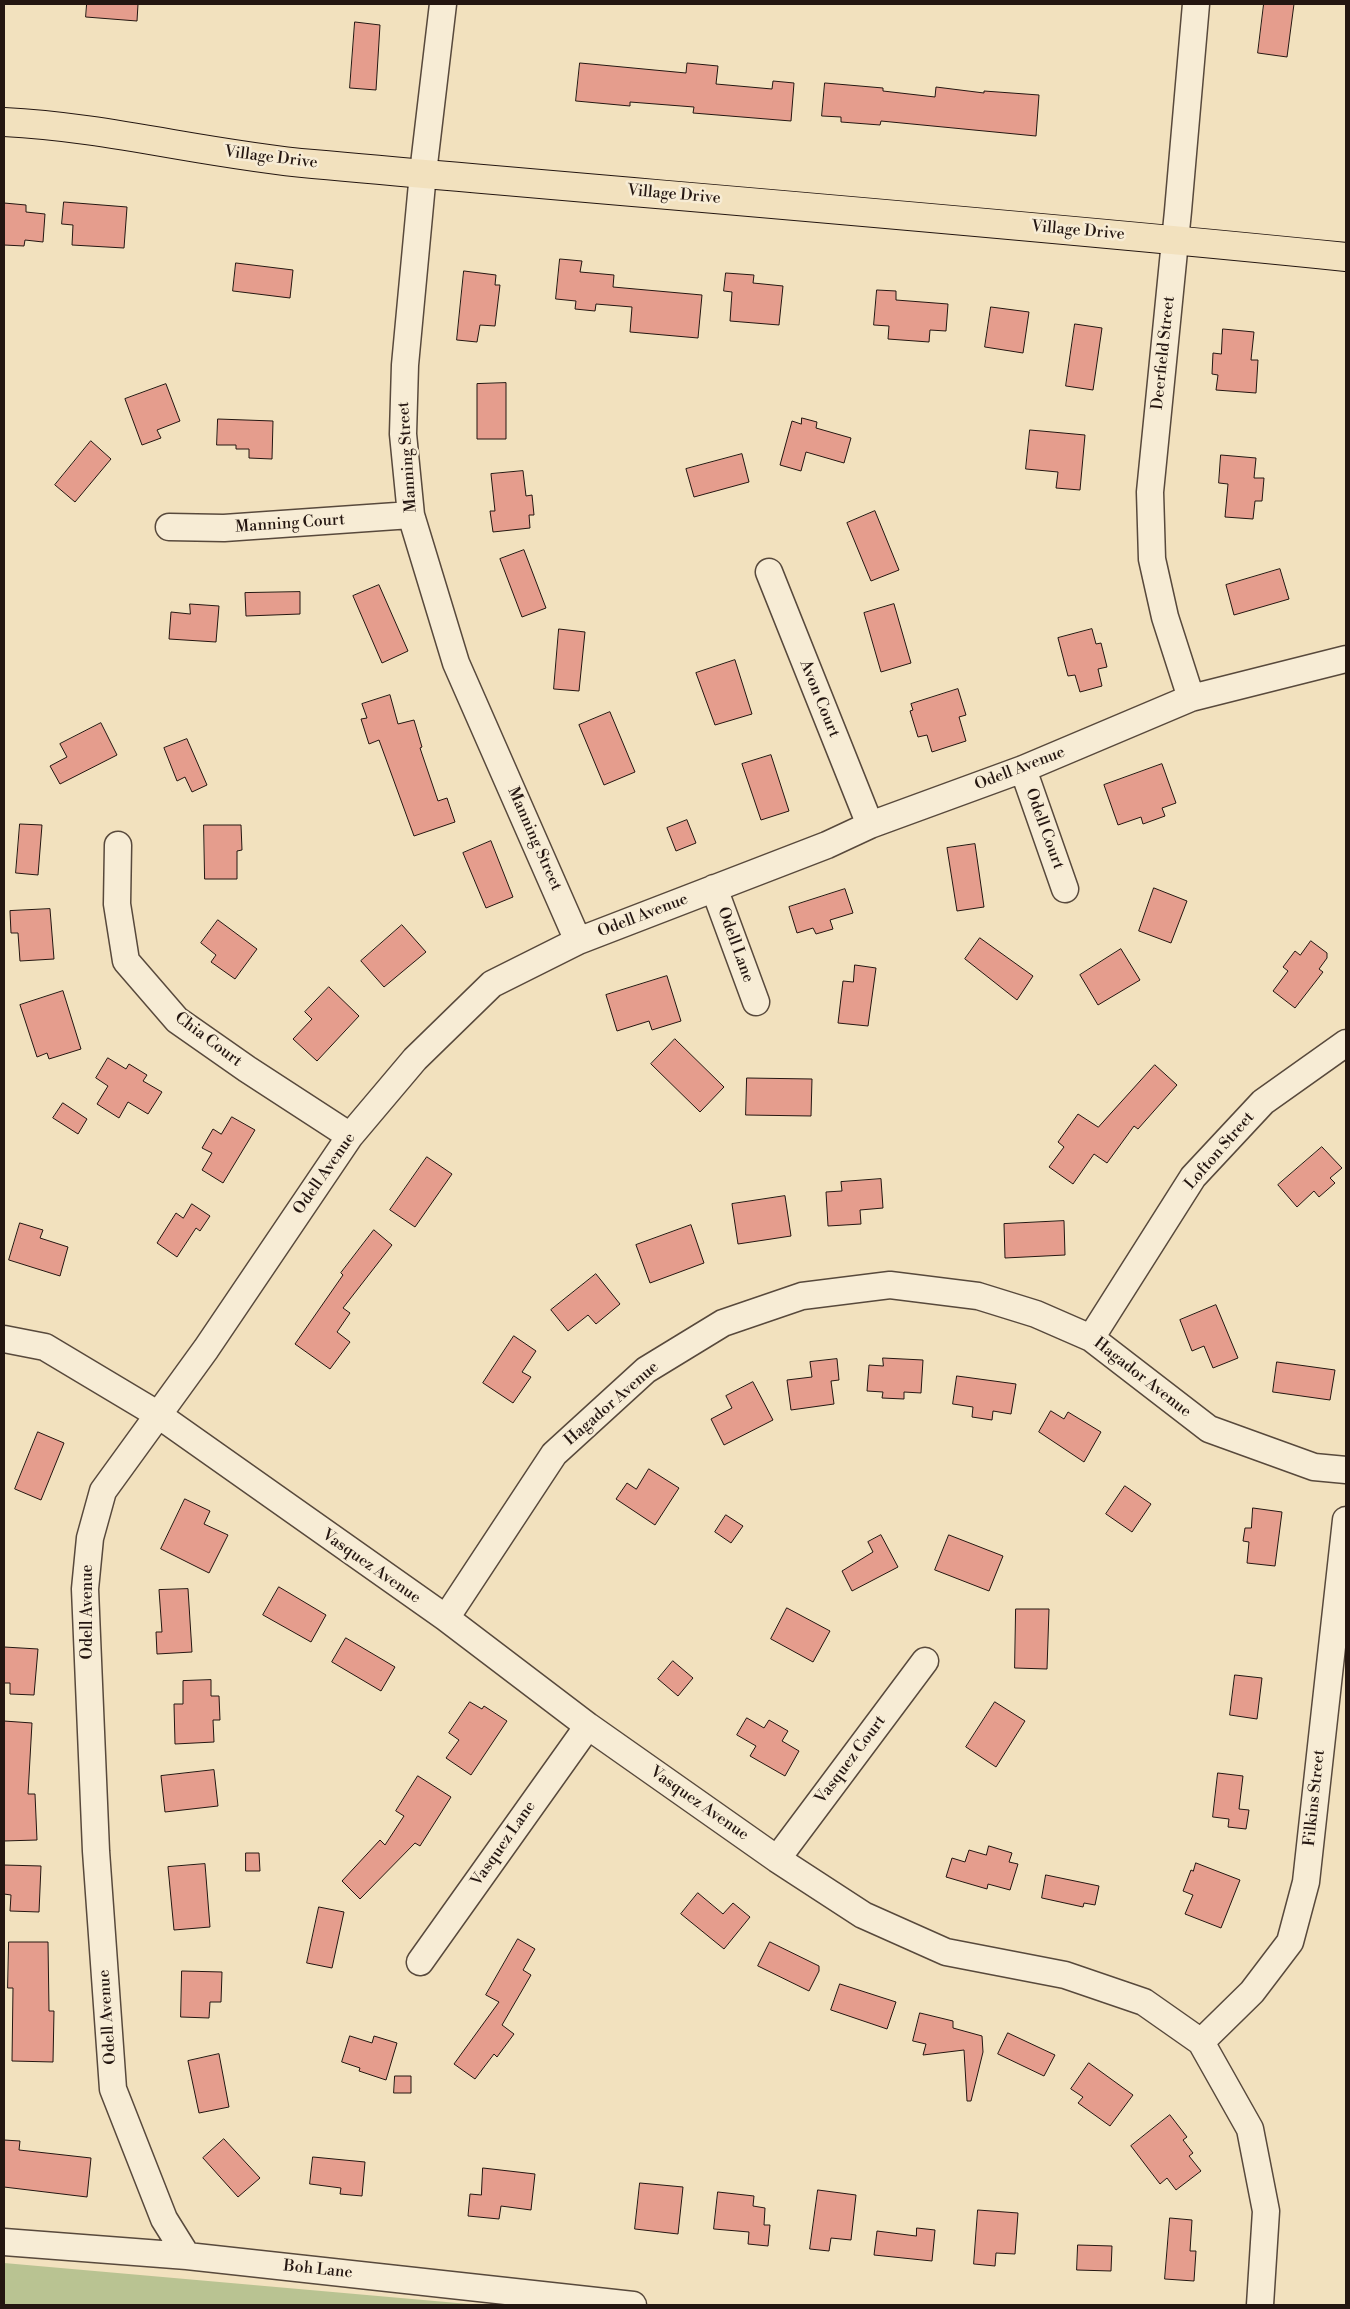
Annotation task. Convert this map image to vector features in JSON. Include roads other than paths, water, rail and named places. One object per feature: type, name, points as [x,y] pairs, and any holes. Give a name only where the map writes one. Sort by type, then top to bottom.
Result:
[{"type":"main road","name":"Village Drive","points":[[4,122],[118,134],[265,159],[1176,240],[1346,257]]},
{"type":"street","name":"Manning Street","points":[[443,4],[423,173],[405,365],[403,434],[411,515],[456,663],[578,941]]},
{"type":"street","name":"Deerfield Street","points":[[1191,698],[1165,617],[1152,559],[1150,492],[1176,240],[1196,4]]},
{"type":"street","name":"Manning Court","points":[[169,527],[224,528],[411,515]]},
{"type":"street","name":"Avon Court","points":[[769,572],[870,825]]},
{"type":"street","name":"Odell Avenue","points":[[186,2256],[164,2219],[113,2089],[96,1851],[85,1589],[90,1538],[103,1491],[206,1349],[350,1136],[415,1059],[492,984],[578,941],[827,845],[870,825],[1023,770],[1191,698],[1346,659]]},
{"type":"street","name":"Odell Court","points":[[1023,770],[1065,888]]},
{"type":"street","name":"Chia Court","points":[[118,845],[117,904],[126,961],[177,1020],[247,1069],[350,1136]]},
{"type":"street","name":"Odell Lane","points":[[714,888],[756,1002]]},
{"type":"street","name":"Lofton Street","points":[[1091,1338],[1193,1177],[1263,1102],[1346,1043]]},
{"type":"street","name":"Hagador Avenue","points":[[446,1618],[554,1454],[646,1370],[723,1323],[802,1296],[890,1285],[978,1296],[1036,1314],[1091,1338],[1209,1429],[1314,1467],[1346,1470]]},
{"type":"street","name":"Vasquez Avenue","points":[[4,1339],[44,1347],[157,1414],[446,1618],[588,1726],[777,1859],[864,1915],[946,1952],[1065,1975],[1144,2002],[1202,2042],[1250,2129],[1266,2211],[1260,2305]]},
{"type":"street","name":"Filkins Street","points":[[1202,2042],[1252,1992],[1290,1942],[1306,1882],[1346,1520]]},
{"type":"street","name":"Vasquez Court","points":[[777,1859],[925,1661]]},
{"type":"street","name":"Vasquez Lane","points":[[420,1962],[588,1726]]},
{"type":"street","name":"Boh Lane","points":[[4,2242],[186,2256],[633,2305]]}]
